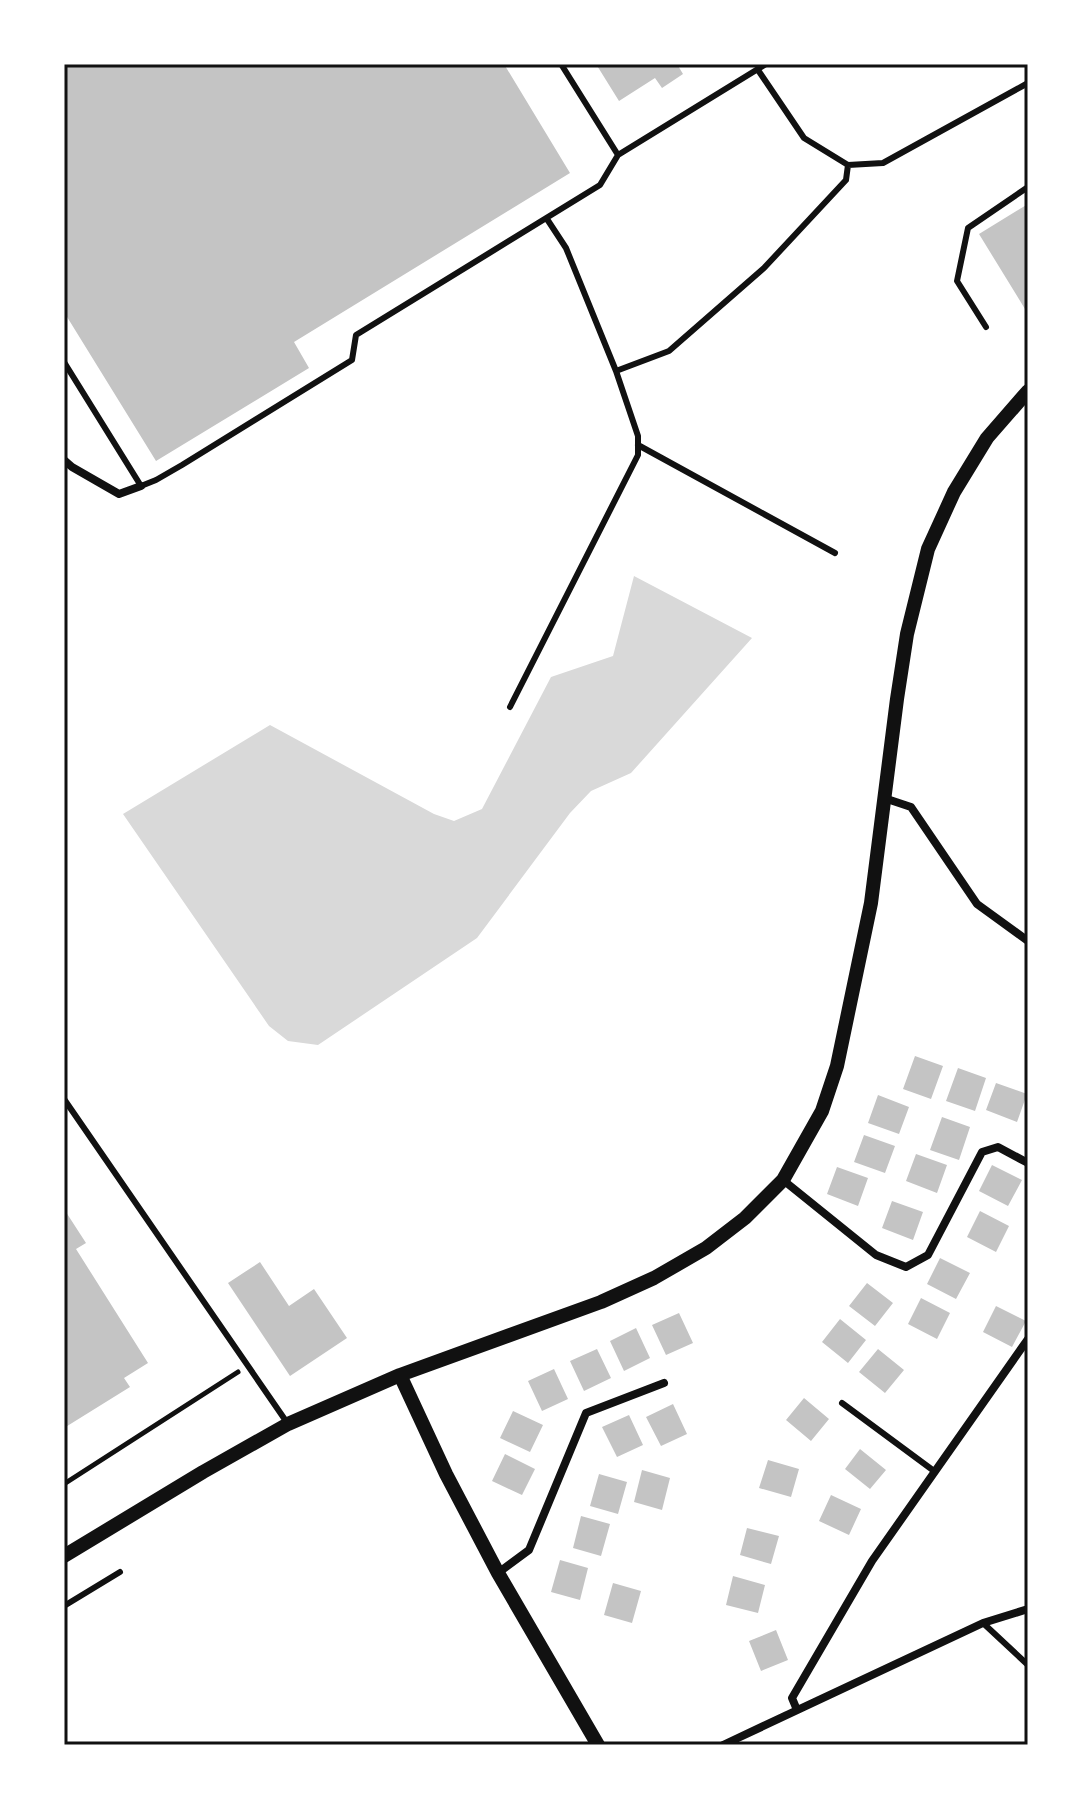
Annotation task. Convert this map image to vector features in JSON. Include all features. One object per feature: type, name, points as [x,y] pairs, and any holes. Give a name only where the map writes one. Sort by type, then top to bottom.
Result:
[{"type":"street","points":[[64,1556],[288,1424],[400,1375],[601,1302],[654,1278],[706,1248],[745,1218],[783,1180],[822,1111],[837,1066],[871,903],[907,634],[928,549],[954,492],[987,438],[1028,391]]},
{"type":"street","points":[[64,460],[119,494],[141,486]]},
{"type":"street","points":[[884,798],[911,807],[977,904],[1028,941]]},
{"type":"street","points":[[783,1180],[876,1255],[906,1267],[928,1255],[982,1152],[998,1147],[1028,1163]]},
{"type":"street","points":[[797,1710],[792,1698],[872,1561],[1028,1339]]},
{"type":"street","points":[[400,1375],[446,1474],[498,1573],[598,1745]]},
{"type":"street","points":[[498,1573],[529,1550],[586,1413],[664,1383]]},
{"type":"street","points":[[723,1745],[983,1623],[1028,1609]]},
{"type":"lane","points":[[561,64],[618,155]]},
{"type":"lane","points":[[64,362],[141,486],[156,480],[352,360],[356,335],[600,185],[618,155],[766,64]]},
{"type":"lane","points":[[758,70],[804,138],[848,165],[883,163],[1028,83]]},
{"type":"lane","points":[[616,371],[669,351],[764,268],[846,180],[848,165]]},
{"type":"lane","points":[[986,327],[957,281],[968,228],[1028,187]]},
{"type":"lane","points":[[510,707],[638,455],[638,436],[616,371],[566,248],[547,219]]},
{"type":"lane","points":[[638,445],[835,553]]},
{"type":"lane","points":[[64,1099],[288,1424]]},
{"type":"lane","points":[[842,1403],[934,1471]]},
{"type":"lane","points":[[64,1606],[120,1572]]},
{"type":"lane","points":[[983,1623],[1028,1665]]},
{"type":"path","points":[[64,1484],[243,1369]]},
{"type":"shaded area","points":[[634,576],[752,638],[631,773],[591,791],[570,813],[477,938],[318,1045],[288,1041],[269,1026],[123,814],[270,725],[434,814],[454,821],[482,809],[551,677],[613,656]]},
{"type":"building","points":[[64,64],[504,64],[570,173],[294,342],[309,368],[156,461],[64,312]]},
{"type":"building","points":[[596,64],[677,64],[683,74],[662,88],[655,78],[619,101]]},
{"type":"building","points":[[1028,204],[1028,308],[1025,309],[979,234]]},
{"type":"building","points":[[915,1056],[943,1066],[931,1099],[903,1089]]},
{"type":"building","points":[[958,1068],[986,1078],[975,1111],[946,1101]]},
{"type":"building","points":[[996,1083],[1027,1094],[1017,1122],[986,1110]]},
{"type":"building","points":[[878,1095],[909,1107],[899,1134],[868,1123]]},
{"type":"building","points":[[942,1117],[970,1127],[959,1160],[930,1150]]},
{"type":"building","points":[[864,1135],[895,1146],[885,1173],[854,1162]]},
{"type":"building","points":[[916,1154],[947,1165],[937,1193],[906,1181]]},
{"type":"building","points":[[992,1165],[1022,1180],[1008,1206],[979,1191]]},
{"type":"building","points":[[837,1167],[868,1178],[858,1206],[827,1194]]},
{"type":"building","points":[[892,1201],[923,1212],[913,1240],[882,1228]]},
{"type":"building","points":[[64,1209],[86,1243],[76,1249],[148,1363],[124,1378],[130,1387],[64,1428]]},
{"type":"building","points":[[980,1211],[1009,1226],[996,1252],[967,1237]]},
{"type":"building","points":[[940,1258],[970,1273],[956,1299],[927,1284]]},
{"type":"building","points":[[260,1262],[289,1306],[314,1289],[347,1338],[290,1376],[228,1283]]},
{"type":"building","points":[[867,1283],[893,1303],[875,1326],[849,1306]]},
{"type":"building","points":[[921,1298],[950,1313],[937,1339],[908,1324]]},
{"type":"building","points":[[996,1306],[1026,1321],[1012,1347],[983,1332]]},
{"type":"building","points":[[679,1313],[693,1343],[666,1355],[652,1325]]},
{"type":"building","points":[[840,1319],[866,1340],[848,1363],[822,1342]]},
{"type":"building","points":[[636,1328],[650,1358],[624,1371],[610,1341]]},
{"type":"building","points":[[597,1349],[611,1378],[584,1391],[570,1361]]},
{"type":"building","points":[[878,1349],[904,1370],[885,1393],[859,1372]]},
{"type":"building","points":[[554,1369],[568,1399],[542,1411],[528,1381]]},
{"type":"building","points":[[804,1398],[829,1419],[811,1441],[786,1420]]},
{"type":"building","points":[[673,1404],[687,1434],[661,1446],[646,1417]]},
{"type":"building","points":[[513,1411],[543,1425],[530,1452],[500,1438]]},
{"type":"building","points":[[629,1415],[643,1445],[617,1457],[602,1427]]},
{"type":"building","points":[[860,1449],[886,1470],[870,1489],[845,1469]]},
{"type":"building","points":[[505,1454],[535,1469],[522,1495],[492,1481]]},
{"type":"building","points":[[768,1460],[799,1469],[791,1497],[759,1488]]},
{"type":"building","points":[[642,1470],[670,1478],[662,1510],[634,1502]]},
{"type":"building","points":[[599,1474],[627,1482],[618,1514],[590,1506]]},
{"type":"building","points":[[831,1495],[861,1509],[849,1535],[819,1521]]},
{"type":"building","points":[[581,1516],[610,1524],[601,1556],[573,1548]]},
{"type":"building","points":[[747,1528],[779,1536],[771,1564],[740,1555]]},
{"type":"building","points":[[560,1560],[588,1568],[580,1600],[551,1592]]},
{"type":"building","points":[[733,1576],[765,1585],[758,1613],[726,1605]]},
{"type":"building","points":[[613,1583],[641,1591],[632,1623],[604,1615]]},
{"type":"building","points":[[776,1630],[788,1660],[761,1671],[749,1641]]}]
